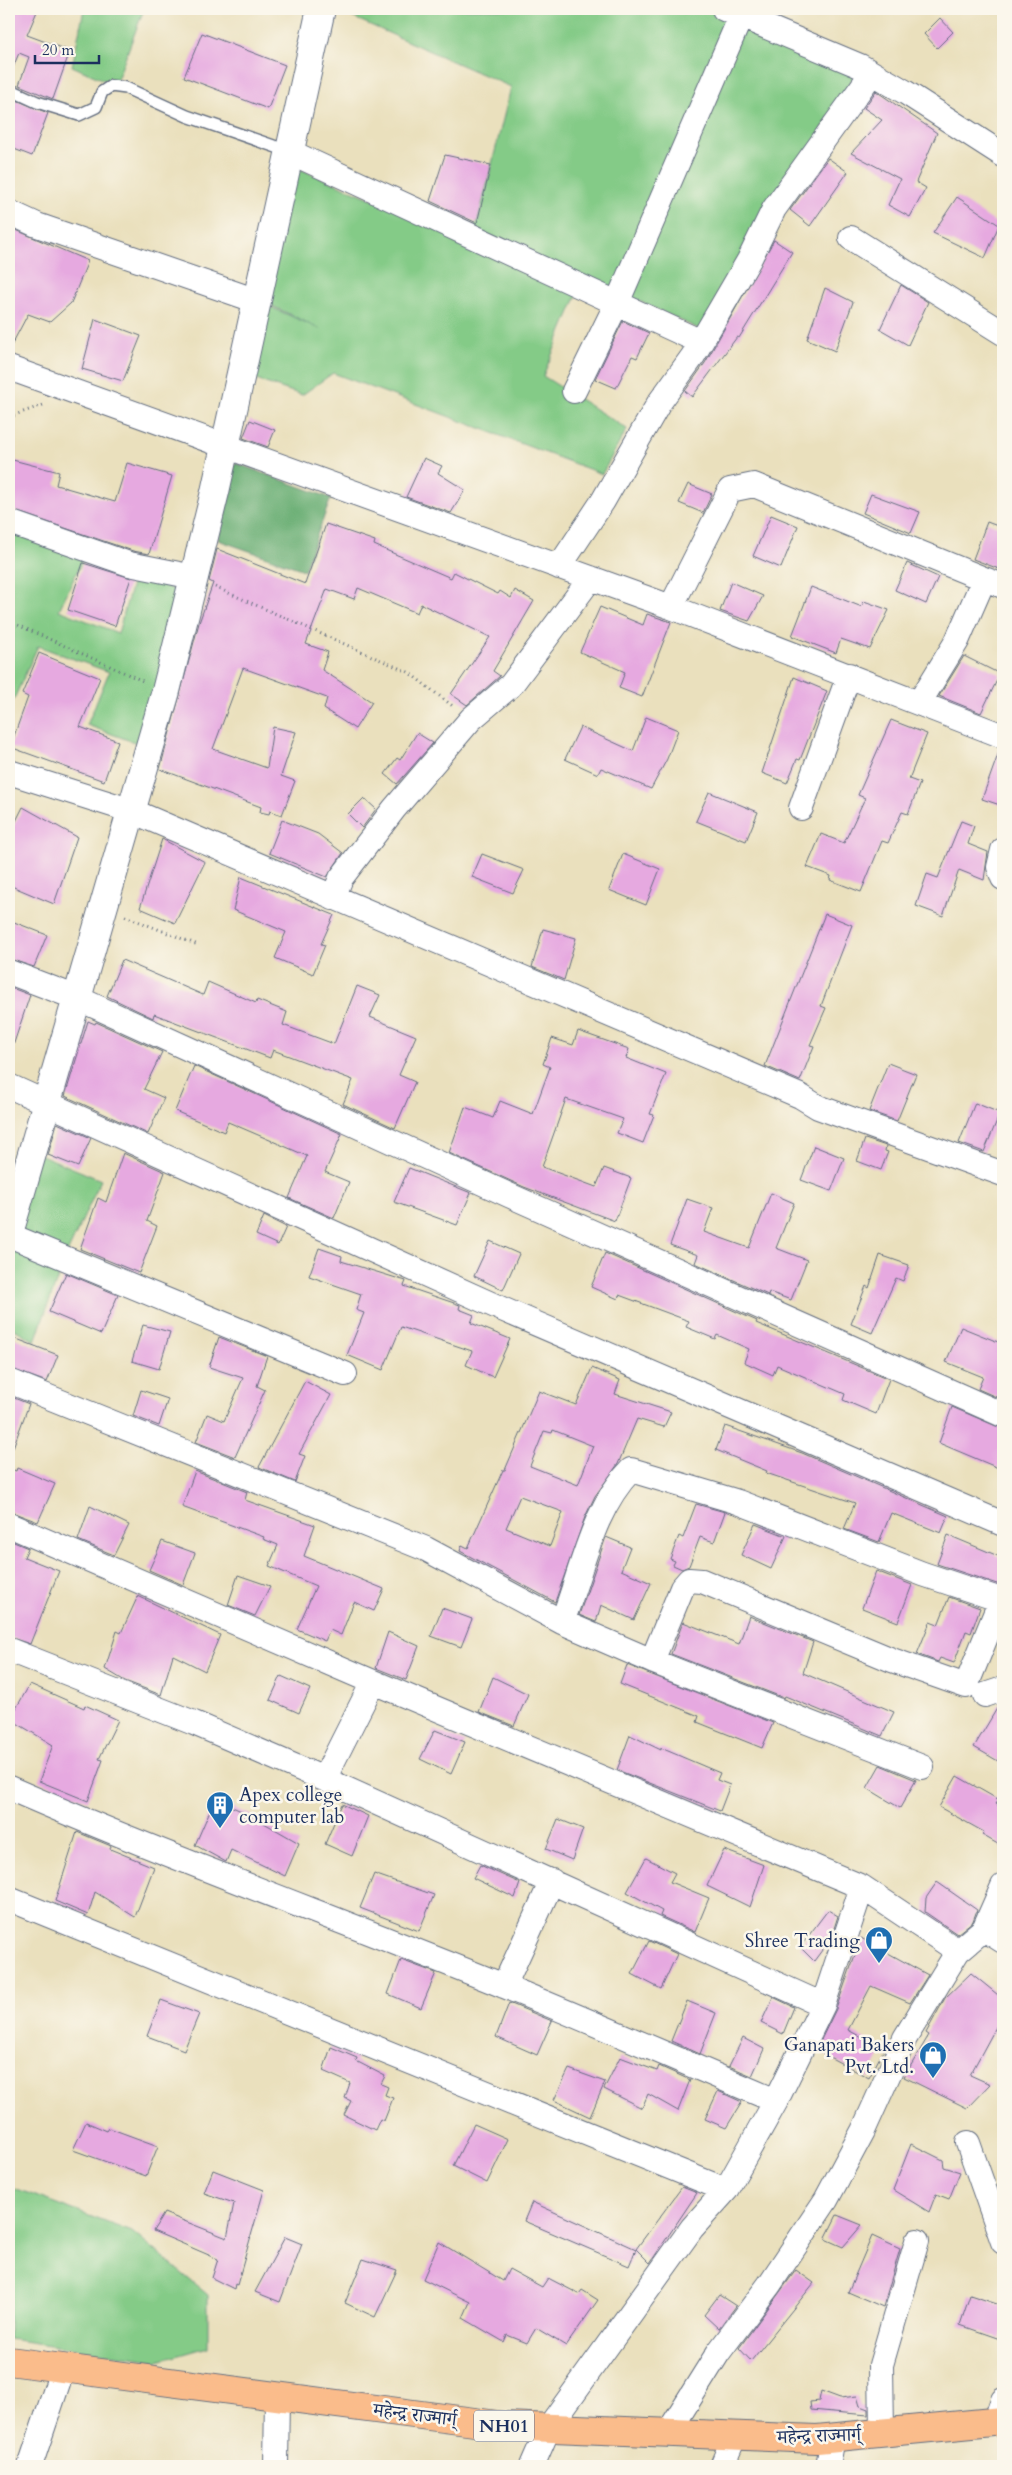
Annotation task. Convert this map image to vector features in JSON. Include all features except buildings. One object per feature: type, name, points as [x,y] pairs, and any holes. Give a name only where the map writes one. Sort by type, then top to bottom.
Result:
[{"type":"highway","name":"महेन्द्र राज्मार्ग्","points":[[9,2361],[505,2426],[817,2439],[882,2432],[1000,2414]]},
{"type":"street","points":[[321,9],[299,114],[288,151],[257,301],[166,691],[9,1234],[345,1374]]},
{"type":"street","points":[[574,391],[617,303],[732,12],[872,73],[1003,155]]},
{"type":"street","points":[[559,567],[603,501],[659,403],[701,342],[749,260],[774,209],[872,73]]},
{"type":"street","points":[[288,151],[701,342]]},
{"type":"street","points":[[9,212],[37,225],[257,301]]},
{"type":"street","points":[[852,238],[1003,333]]},
{"type":"street","points":[[9,368],[671,606],[849,674],[1003,736]]},
{"type":"street","points":[[671,606],[730,490],[754,485],[994,583],[919,703]]},
{"type":"street","points":[[9,522],[129,564],[194,577]]},
{"type":"street","points":[[333,898],[342,878],[394,809],[472,719],[511,684],[592,578]]},
{"type":"street","points":[[800,808],[849,674]]},
{"type":"street","points":[[9,772],[132,811],[800,1096],[818,1107],[1003,1174]]},
{"type":"street","points":[[1003,850],[999,866],[1003,878]]},
{"type":"street","points":[[9,972],[77,998],[520,1200],[1003,1415]]},
{"type":"street","points":[[9,1086],[47,1101],[502,1309],[1003,1524]]},
{"type":"street","points":[[9,1381],[426,1550],[562,1622],[652,1660],[922,1767]]},
{"type":"street","points":[[562,1622],[596,1526],[617,1485],[632,1470],[738,1502],[923,1574],[1001,1600],[970,1682],[965,1686],[892,1660],[702,1581],[695,1580],[689,1580],[682,1588],[652,1660]]},
{"type":"street","points":[[9,1525],[373,1682],[862,1887],[958,1951]]},
{"type":"street","points":[[9,1650],[194,1723],[324,1779],[823,2005]]},
{"type":"street","points":[[324,1779],[373,1682]]},
{"type":"street","points":[[9,1788],[117,1835],[182,1858],[504,1986],[776,2101]]},
{"type":"street","points":[[504,1986],[552,1881]]},
{"type":"street","points":[[668,2433],[718,2353],[769,2285],[826,2200],[864,2131],[905,2038],[958,1951],[994,1935],[1003,1886]]},
{"type":"street","points":[[532,2466],[549,2427],[686,2236],[726,2190],[776,2101],[823,2005],[862,1887]]},
{"type":"street","points":[[9,1899],[726,2190]]},
{"type":"street","points":[[968,2143],[1003,2242]]},
{"type":"street","points":[[882,2432],[881,2365],[917,2241]]},
{"type":"street","points":[[30,2466],[63,2368]]},
{"type":"street","points":[[276,2466],[277,2396]]},
{"type":"street","points":[[722,2466],[734,2436]]},
{"type":"street","points":[[828,2466],[832,2437]]},
{"type":"lane","points":[[9,89],[37,102],[79,115],[96,107],[102,92],[111,86],[126,88],[187,116],[288,151]]},
{"type":"path","points":[[194,577],[408,672],[472,719]]},
{"type":"path","points":[[9,621],[166,691]]},
{"type":"path","points":[[103,908],[198,945]]},
{"type":"green space","points":[[84,9],[144,9],[115,85],[72,66]]},
{"type":"green space","points":[[334,9],[722,9],[860,66],[701,330],[585,276],[543,376],[627,429],[602,474],[333,373],[302,395],[241,375],[257,301],[320,329],[258,299],[290,165],[460,235],[477,224],[511,87]]},
{"type":"green space","points":[[235,463],[331,498],[304,570],[218,540]]},
{"type":"green space","points":[[9,526],[85,555],[59,610],[118,633],[135,574],[190,596],[150,748],[87,725],[109,672],[38,646],[9,710]]},
{"type":"green space","points":[[32,1151],[101,1180],[65,1258],[35,1341],[9,1326],[9,1235]]},
{"type":"green space","points":[[9,2186],[132,2232],[208,2295],[208,2347],[159,2361],[9,2339]]},
{"type":"place","name":"Apex college computer lab","points":[[220,1829]]},
{"type":"place","name":"Shree Trading","points":[[879,1964]]},
{"type":"place","name":"Ganapati Bakers Pvt. Ltd.","points":[[933,2079]]}]
